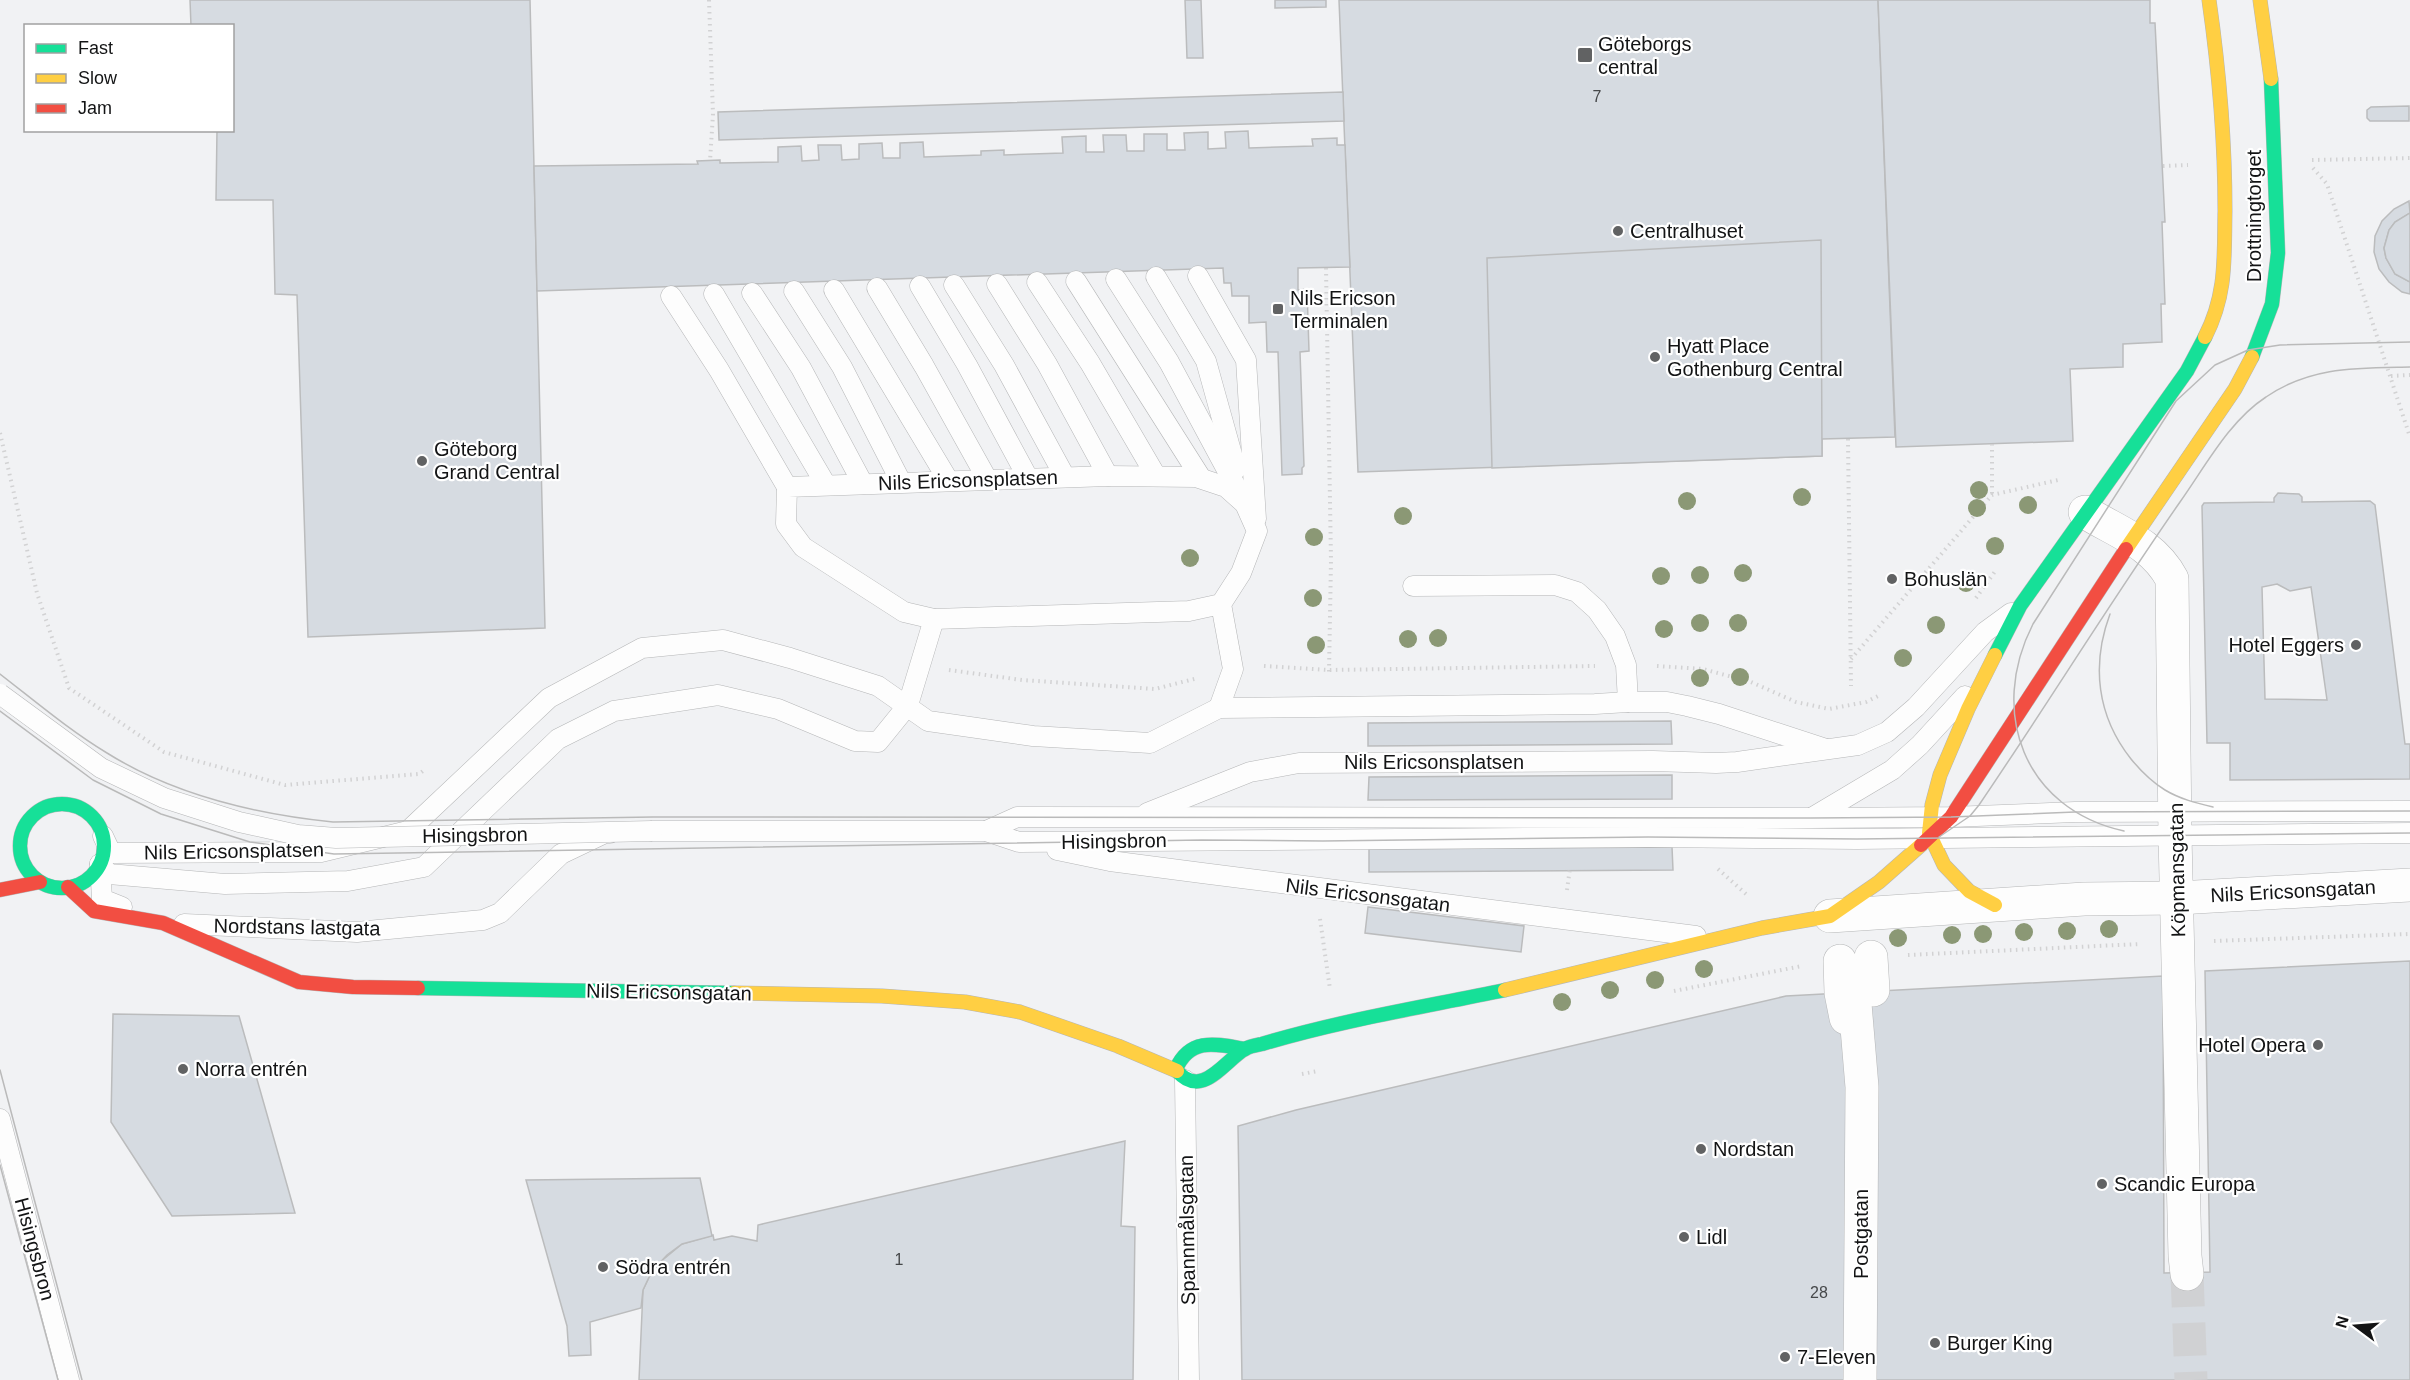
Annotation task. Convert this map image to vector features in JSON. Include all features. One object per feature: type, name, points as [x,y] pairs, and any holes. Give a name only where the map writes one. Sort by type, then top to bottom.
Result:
[{"type":"main road","name":"Drottningtorget","points":[[2085,512],[2187,371],[2216,316],[2224,279],[2225,164],[2218,65],[2209,0]]},
{"type":"main road","name":"Drottningtorget","points":[[2133,538],[2235,389],[2257,348],[2272,303],[2277,253],[2277,198],[2272,87],[2260,0]]},
{"type":"main road","points":[[1995,905],[1969,891],[1944,865],[1931,838],[1929,817],[1940,775],[1986,673],[2020,606],[2085,512]]},
{"type":"main road","name":"Nils Ericsonsgatan","points":[[1181,1075],[1180,1057],[1189,1049],[1211,1044],[1245,1049],[1336,1024],[1527,984],[1718,938],[1830,916],[1880,882],[1931,838],[1951,817],[2133,538]]},
{"type":"main road","points":[[9,833],[49,806],[63,803],[76,806],[88,813],[98,824],[103,836],[104,850],[100,864],[92,875],[68,888],[54,887],[40,882],[30,874],[21,855],[21,834],[27,822]]},
{"type":"main road","points":[[0,890],[40,882]]},
{"type":"main road","name":"Nils Ericsonsgatan","points":[[68,888],[94,911],[163,923],[299,982],[353,987],[882,996],[964,1002],[1020,1012],[1118,1046],[1195,1082],[1216,1074],[1245,1049]]},
{"type":"street","name":"Köpmansgatan","points":[[2085,512],[2133,538],[2161,561],[2172,579],[2175,824],[2186,1265]]},
{"type":"street","name":"Nils Ericsonsgatan","points":[[1830,916],[2084,899],[2178,898],[2410,885]]},
{"type":"street","name":"Postgatan","points":[[1856,959],[1864,991],[1860,1380]]},
{"type":"street","name":"Postgatan","points":[[1856,959],[1841,993],[1862,1087]]},
{"type":"street","name":"Postgatan","points":[[1862,1087],[1870,1028]]},
{"type":"lane","points":[[1198,276],[1246,360],[1257,531],[1241,573],[1221,604],[1233,669],[1219,708]]},
{"type":"lane","points":[[1156,277],[1206,361],[1245,504]]},
{"type":"lane","points":[[1116,279],[1169,362],[1245,504]]},
{"type":"lane","points":[[1076,281],[1201,478]]},
{"type":"lane","points":[[1038,282],[1090,363],[1156,476]]},
{"type":"lane","points":[[997,284],[1047,364],[1108,476]]},
{"type":"lane","points":[[954,285],[1004,365],[1065,477]]},
{"type":"lane","points":[[920,286],[967,365],[1028,478]]},
{"type":"lane","points":[[877,288],[924,366],[987,479]]},
{"type":"lane","points":[[834,290],[948,480]]},
{"type":"lane","points":[[794,291],[842,367],[902,482]]},
{"type":"lane","points":[[752,293],[801,368],[863,484]]},
{"type":"lane","points":[[714,294],[826,485]]},
{"type":"lane","points":[[671,296],[719,370],[787,487],[786,524],[803,547],[904,612],[934,619],[1189,610],[1221,604]]},
{"type":"lane","name":"Nils Ericsonsplatsen","points":[[787,487],[1108,476],[1201,478],[1226,487],[1245,504],[1257,531]]},
{"type":"lane","points":[[1413,586],[1555,585],[1577,592],[1597,610],[1615,636],[1626,664],[1628,702]]},
{"type":"lane","points":[[908,705],[928,721],[1033,736],[1150,743],[1219,708],[1667,702],[1719,714],[1826,749],[1858,745],[1887,732],[1916,707],[1985,632],[2020,606]]},
{"type":"lane","name":"Nils Ericsonsplatsen","points":[[100,864],[109,874],[225,884],[348,881],[424,867],[558,738],[614,711],[718,695],[778,709],[855,741],[878,742],[908,705],[934,619]]},
{"type":"lane","name":"Nils Ericsonsplatsen","points":[[103,836],[111,853],[220,854],[321,852],[408,831],[549,698],[642,648],[723,640],[790,658],[878,686],[908,705]]},
{"type":"lane","points":[[1811,818],[1892,770],[1920,745],[1986,673]]},
{"type":"lane","name":"Hisingsbron","points":[[0,694],[101,768],[164,798],[239,822],[298,835],[336,838],[652,832],[986,831],[1019,842],[1648,837],[1931,838],[2175,824]]},
{"type":"lane","name":"Nils Ericsonsplatsen","points":[[1139,816],[1250,772],[1299,763],[1737,762],[1826,749]]},
{"type":"lane","name":"Hisingsbron","points":[[986,831],[1017,817],[1139,816],[1811,818],[1951,817],[2075,812],[2175,824]]},
{"type":"lane","points":[[2175,824],[2410,812]]},
{"type":"lane","points":[[2175,824],[2410,833]]},
{"type":"lane","name":"Nordstans lastgata","points":[[163,923],[357,932],[483,920],[500,913],[561,854],[605,833],[652,832]]},
{"type":"lane","name":"Nils Ericsonsgatan","points":[[1019,842],[1110,861],[1718,938]]},
{"type":"lane","name":"Nils Ericsonsgatan","points":[[100,864],[102,899],[163,923]]},
{"type":"lane","name":"Spannmålsgatan","points":[[1181,1075],[1189,1380]]},
{"type":"lane","name":"Hisingsbron","points":[[0,1119],[69,1380]]},
{"type":"path","points":[[710,0],[713,114],[710,160]]},
{"type":"path","points":[[2410,158],[2307,160],[2327,184],[2410,437]]},
{"type":"path","points":[[2163,166],[2194,165]]},
{"type":"path","points":[[1326,267],[1332,561],[1328,708]]},
{"type":"path","points":[[2391,376],[2410,375]]},
{"type":"path","points":[[1848,439],[1851,686]]},
{"type":"path","points":[[1992,444],[1992,495]]},
{"type":"path","points":[[2051,490],[2064,474]]},
{"type":"path","points":[[1851,659],[1992,495],[2058,480]]},
{"type":"path","points":[[1970,606],[1997,567]]},
{"type":"path","points":[[1329,670],[1626,664],[1703,669],[1751,682],[1796,702],[1829,709],[1866,702],[1887,691]]},
{"type":"path","points":[[1322,888],[1321,924],[1336,1024]]},
{"type":"path","points":[[1664,993],[1769,972],[1856,959],[2178,942],[2410,934]]},
{"type":"path","points":[[1299,1075],[1323,1070]]},
{"type":"building","name":"Göteborg Grand Central","points":[[190,0],[530,0],[545,628],[308,637],[297,295],[275,294],[273,200],[216,200],[217,132],[234,132],[234,24],[191,24]]},
{"type":"building","points":[[1185,0],[1201,0],[1203,58],[1187,58]]},
{"type":"building","points":[[1275,0],[1326,0],[1326,7],[1275,8]]},
{"type":"building","name":"Centralhuset","points":[[1339,0],[1878,0],[1895,437],[1822,439],[1822,456],[1358,472]]},
{"type":"building","points":[[1878,0],[2150,0],[2150,23],[2155,23],[2165,222],[2162,222],[2165,304],[2161,304],[2162,342],[2123,344],[2123,367],[2070,369],[2073,441],[1896,447]]},
{"type":"building","points":[[1343,92],[1344,121],[719,140],[718,112]]},
{"type":"building","points":[[2409,106],[2409,121],[2370,121],[2367,118],[2367,110],[2371,107]]},
{"type":"building","name":"Nils Ericson Terminalen","points":[[1248,131],[1249,148],[1313,146],[1312,139],[1337,138],[1337,145],[1345,145],[1350,267],[1298,268],[1298,290],[1307,289],[1309,351],[1300,352],[1304,466],[1302,474],[1282,475],[1278,352],[1267,352],[1266,322],[1249,323],[1249,296],[1232,296],[1231,283],[1224,283],[1223,268],[537,291],[534,166],[698,164],[697,161],[720,160],[720,163],[778,162],[778,147],[801,146],[802,161],[819,160],[818,145],[841,145],[842,160],[859,159],[859,144],[882,143],[883,158],[900,158],[900,143],[923,142],[924,157],[981,155],[981,151],[1004,150],[1004,155],[1063,153],[1062,137],[1086,136],[1086,152],[1104,152],[1103,135],[1126,135],[1127,151],[1144,151],[1144,134],[1167,134],[1167,150],[1185,150],[1184,133],[1208,132],[1208,149],[1226,148],[1225,132]]},
{"type":"building","points":[[2409,201],[2410,213],[2395,222],[2389,230],[2384,248],[2386,258],[2395,274],[2410,282],[2410,294],[2402,292],[2389,282],[2379,269],[2374,252],[2375,236],[2382,221],[2394,209]]},
{"type":"building","points":[[2410,213],[2410,282],[2395,274],[2386,258],[2384,248],[2389,230],[2395,222]]},
{"type":"building","name":"Hyatt Place Gothenburg Central","points":[[1821,240],[1822,456],[1492,468],[1487,258]]},
{"type":"building","name":"Hotel Eggers","points":[[2278,493],[2299,494],[2302,502],[2370,501],[2375,505],[2405,744],[2410,744],[2410,779],[2230,780],[2230,743],[2207,743],[2202,506],[2204,503],[2274,502]],"holes":[[[2277,584],[2290,591],[2311,587],[2327,700],[2265,699],[2262,587]]]},
{"type":"building","points":[[1671,721],[1672,744],[1368,746],[1368,723]]},
{"type":"building","points":[[1672,775],[1672,799],[1368,800],[1369,777]]},
{"type":"building","points":[[1672,847],[1673,870],[1369,872],[1369,849]]},
{"type":"building","points":[[1368,907],[1524,926],[1521,952],[1365,933]]},
{"type":"building","name":"Nordstan","points":[[2410,961],[2410,1380],[1242,1380],[1238,1126],[1296,1110],[1786,996],[2163,976],[2164,1273],[2210,1272],[2205,971]]},
{"type":"building","name":"Norra entrén","points":[[113,1014],[239,1016],[295,1213],[172,1216],[111,1122]]},
{"type":"building","points":[[1125,1141],[1121,1226],[1135,1227],[1133,1380],[639,1380],[643,1290],[652,1271],[682,1244],[713,1235],[714,1240],[732,1236],[757,1241],[758,1225]]},
{"type":"building","name":"Södra entrén","points":[[700,1178],[712,1236],[682,1244],[667,1255],[652,1271],[643,1290],[641,1308],[590,1322],[591,1355],[569,1356],[567,1326],[526,1180]]},
{"type":"tunnel","points":[[2187,1274],[2191,1380]]},
{"type":"tram line","points":[[2124,831],[2090,819],[2061,802],[2039,779],[2024,752],[2016,722],[2014,690],[2020,657],[2033,624],[2176,401],[2215,365],[2248,350],[2280,345],[2410,342]]},
{"type":"tram line","points":[[1939,837],[1970,816],[1979,805],[2154,539],[2218,445],[2240,419],[2266,397],[2300,379],[2353,369],[2410,367]]},
{"type":"tram line","points":[[2110,614],[2100,652],[2099,671],[2104,708],[2120,743],[2138,767],[2160,787],[2182,798],[2213,807]]},
{"type":"tram line","points":[[0,674],[93,744],[133,768],[187,791],[245,808],[333,822],[653,817],[1811,818],[1951,817],[2075,812],[2410,811]]},
{"type":"tram line","points":[[0,711],[93,780],[161,814],[250,842],[334,854],[1202,840],[1323,841],[1648,837],[1857,839],[2410,833]]},
{"type":"tram line","points":[[0,1070],[82,1380]]},
{"type":"tram line","points":[[0,1165],[58,1380]]},
{"type":"traffic: fast","points":[[2252,357],[2272,304],[2278,253],[2271,79]]},
{"type":"traffic: fast","points":[[1995,655],[2020,606],[2187,371],[2205,337]]},
{"type":"traffic: fast","points":[[62,804],[78,807],[92,816],[101,830],[104,846],[101,862],[92,876],[78,885],[62,888],[46,885],[32,876],[23,862],[20,846],[23,830],[32,816],[46,807],[62,804]]},
{"type":"traffic: fast","points":[[418,988],[734,993]]},
{"type":"traffic: fast","points":[[1177,1071],[1186,1079],[1204,1080],[1251,1046],[1353,1021],[1505,990]]},
{"type":"traffic: fast","points":[[1176,1069],[1182,1059],[1196,1047],[1214,1045],[1245,1049]]},
{"type":"traffic: slow","points":[[2205,337],[2221,291],[2225,211],[2221,105],[2209,0]]},
{"type":"traffic: slow","points":[[2260,0],[2271,79]]},
{"type":"traffic: slow","points":[[2126,549],[2235,389],[2252,357]]},
{"type":"traffic: slow","points":[[1995,655],[1968,709],[1940,775],[1932,805],[1929,833],[1944,865],[1969,891],[1995,905]]},
{"type":"traffic: slow","points":[[1505,990],[1762,928],[1830,916],[1879,882],[1921,845]]},
{"type":"traffic: slow","points":[[734,993],[882,996],[965,1002],[1020,1012],[1118,1046],[1177,1071]]},
{"type":"traffic: jam","points":[[1921,845],[1951,817],[2126,549]]},
{"type":"traffic: jam","points":[[0,890],[40,882]]},
{"type":"traffic: jam","points":[[68,887],[94,911],[163,923],[299,982],[353,987],[418,988]]},
{"type":"place","name":"Göteborgs central","points":[[1585,55]]},
{"type":"place","name":"Centralhuset","points":[[1618,231]]},
{"type":"place","name":"Nils Ericson Terminalen","points":[[1278,309]]},
{"type":"place","name":"Hyatt Place Gothenburg Central","points":[[1655,357]]},
{"type":"place","name":"Göteborg Grand Central","points":[[422,461]]},
{"type":"place","name":"Bohuslän","points":[[1892,579]]},
{"type":"place","name":"Hotel Eggers","points":[[2356,645]]},
{"type":"place","name":"Hotel Opera","points":[[2318,1045]]},
{"type":"place","name":"Norra entrén","points":[[183,1069]]},
{"type":"place","name":"Nordstan","points":[[1701,1149]]},
{"type":"place","name":"Scandic Europa","points":[[2102,1184]]},
{"type":"place","name":"Lidl","points":[[1684,1237]]},
{"type":"place","name":"Södra entrén","points":[[603,1267]]},
{"type":"place","name":"Burger King","points":[[1935,1343]]},
{"type":"place","name":"7-Eleven","points":[[1785,1357]]}]
